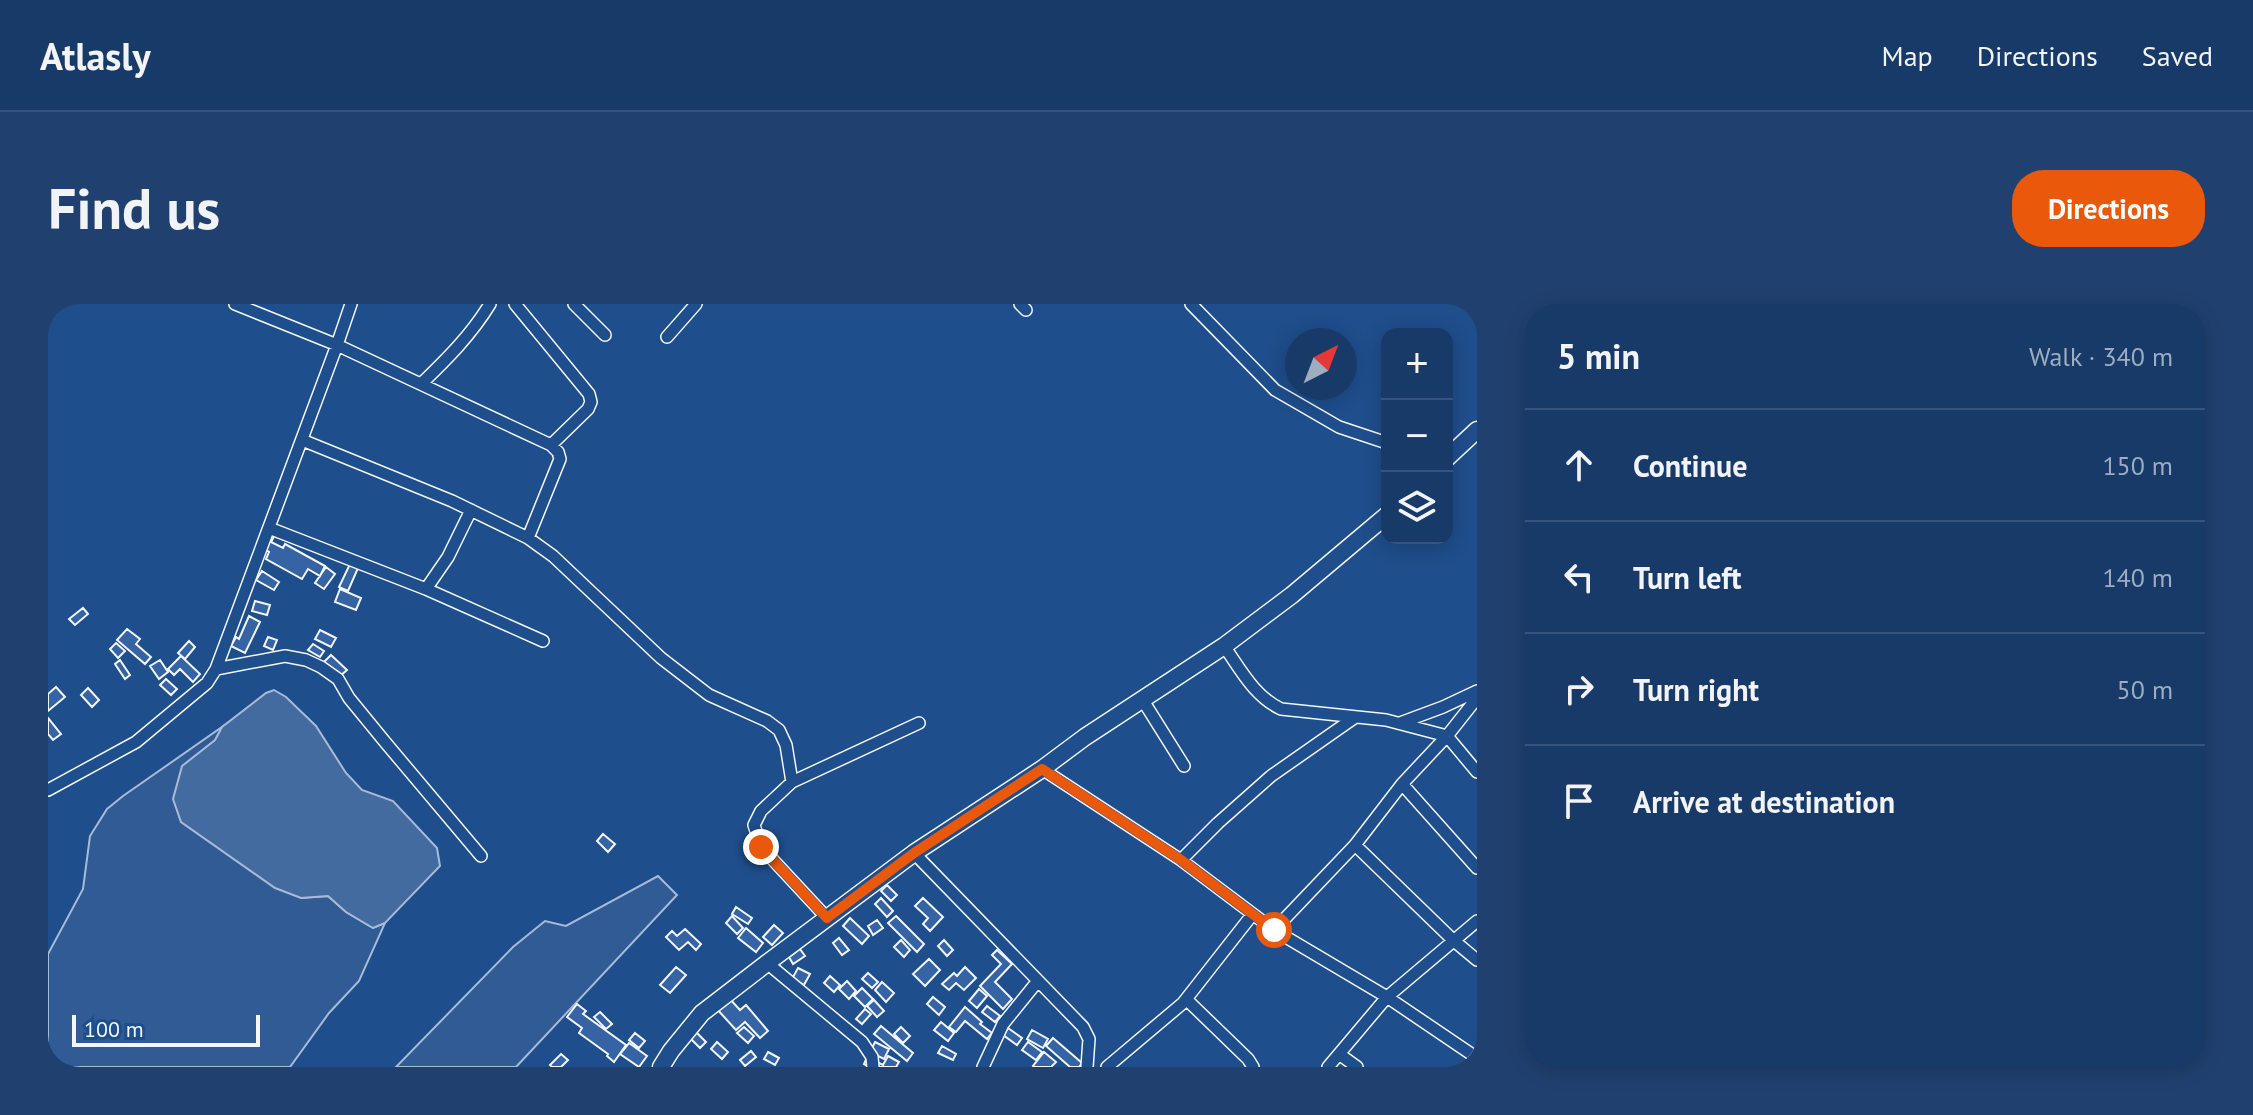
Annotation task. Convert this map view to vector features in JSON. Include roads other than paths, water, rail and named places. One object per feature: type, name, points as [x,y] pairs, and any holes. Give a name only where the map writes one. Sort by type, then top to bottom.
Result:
[{"type":"street","points":[[235,304],[337,345],[551,445],[560,459],[528,538]]},
{"type":"street","points":[[48,790],[136,742],[207,683],[216,669],[351,304]]},
{"type":"street","points":[[421,384],[459,347],[490,304]]},
{"type":"street","points":[[515,304],[589,394],[591,402],[588,409],[551,445]]},
{"type":"street","points":[[574,304],[605,335]]},
{"type":"street","points":[[667,337],[696,304]]},
{"type":"street","points":[[1191,304],[1275,390],[1339,427],[1381,441]]},
{"type":"street","points":[[1453,452],[1472,435]]},
{"type":"street","points":[[302,440],[471,510],[528,538],[553,556],[673,667],[709,695],[767,721],[779,730],[786,745],[792,782]]},
{"type":"street","points":[[426,589],[448,557],[471,510]]},
{"type":"street","points":[[661,1067],[702,1013],[767,963],[914,853],[1224,646],[1292,595],[1381,520]]},
{"type":"street","points":[[269,528],[426,589],[543,641]]},
{"type":"street","points":[[1224,646],[1256,692],[1268,703],[1281,709],[1386,720],[1447,736],[1477,772]]},
{"type":"street","points":[[216,669],[285,656],[321,667],[338,679],[349,698],[481,856]]},
{"type":"street","points":[[1399,723],[1477,691]]},
{"type":"street","points":[[1274,930],[1355,845],[1402,784],[1477,698]]},
{"type":"street","points":[[1142,699],[1184,766]]},
{"type":"street","points":[[1181,860],[1271,776],[1354,718]]},
{"type":"street","points":[[827,918],[761,847],[754,825],[761,811],[792,782],[919,723]]},
{"type":"street","points":[[1042,769],[1181,860],[1274,930],[1387,997],[1477,1058]]},
{"type":"street","points":[[1402,784],[1477,868]]},
{"type":"street","points":[[1355,845],[1477,960]]},
{"type":"street","points":[[914,853],[1083,1027],[1089,1039],[1087,1067]]},
{"type":"street","points":[[1107,1067],[1186,999],[1252,915]]},
{"type":"street","points":[[1328,1067],[1387,997],[1477,921]]},
{"type":"street","points":[[767,963],[862,1042],[872,1057],[873,1067]]},
{"type":"street","points":[[983,1067],[1003,1024],[1037,982]]},
{"type":"street","points":[[1186,999],[1253,1067]]},
{"type":"street","points":[[1339,1054],[1357,1067]]}]
